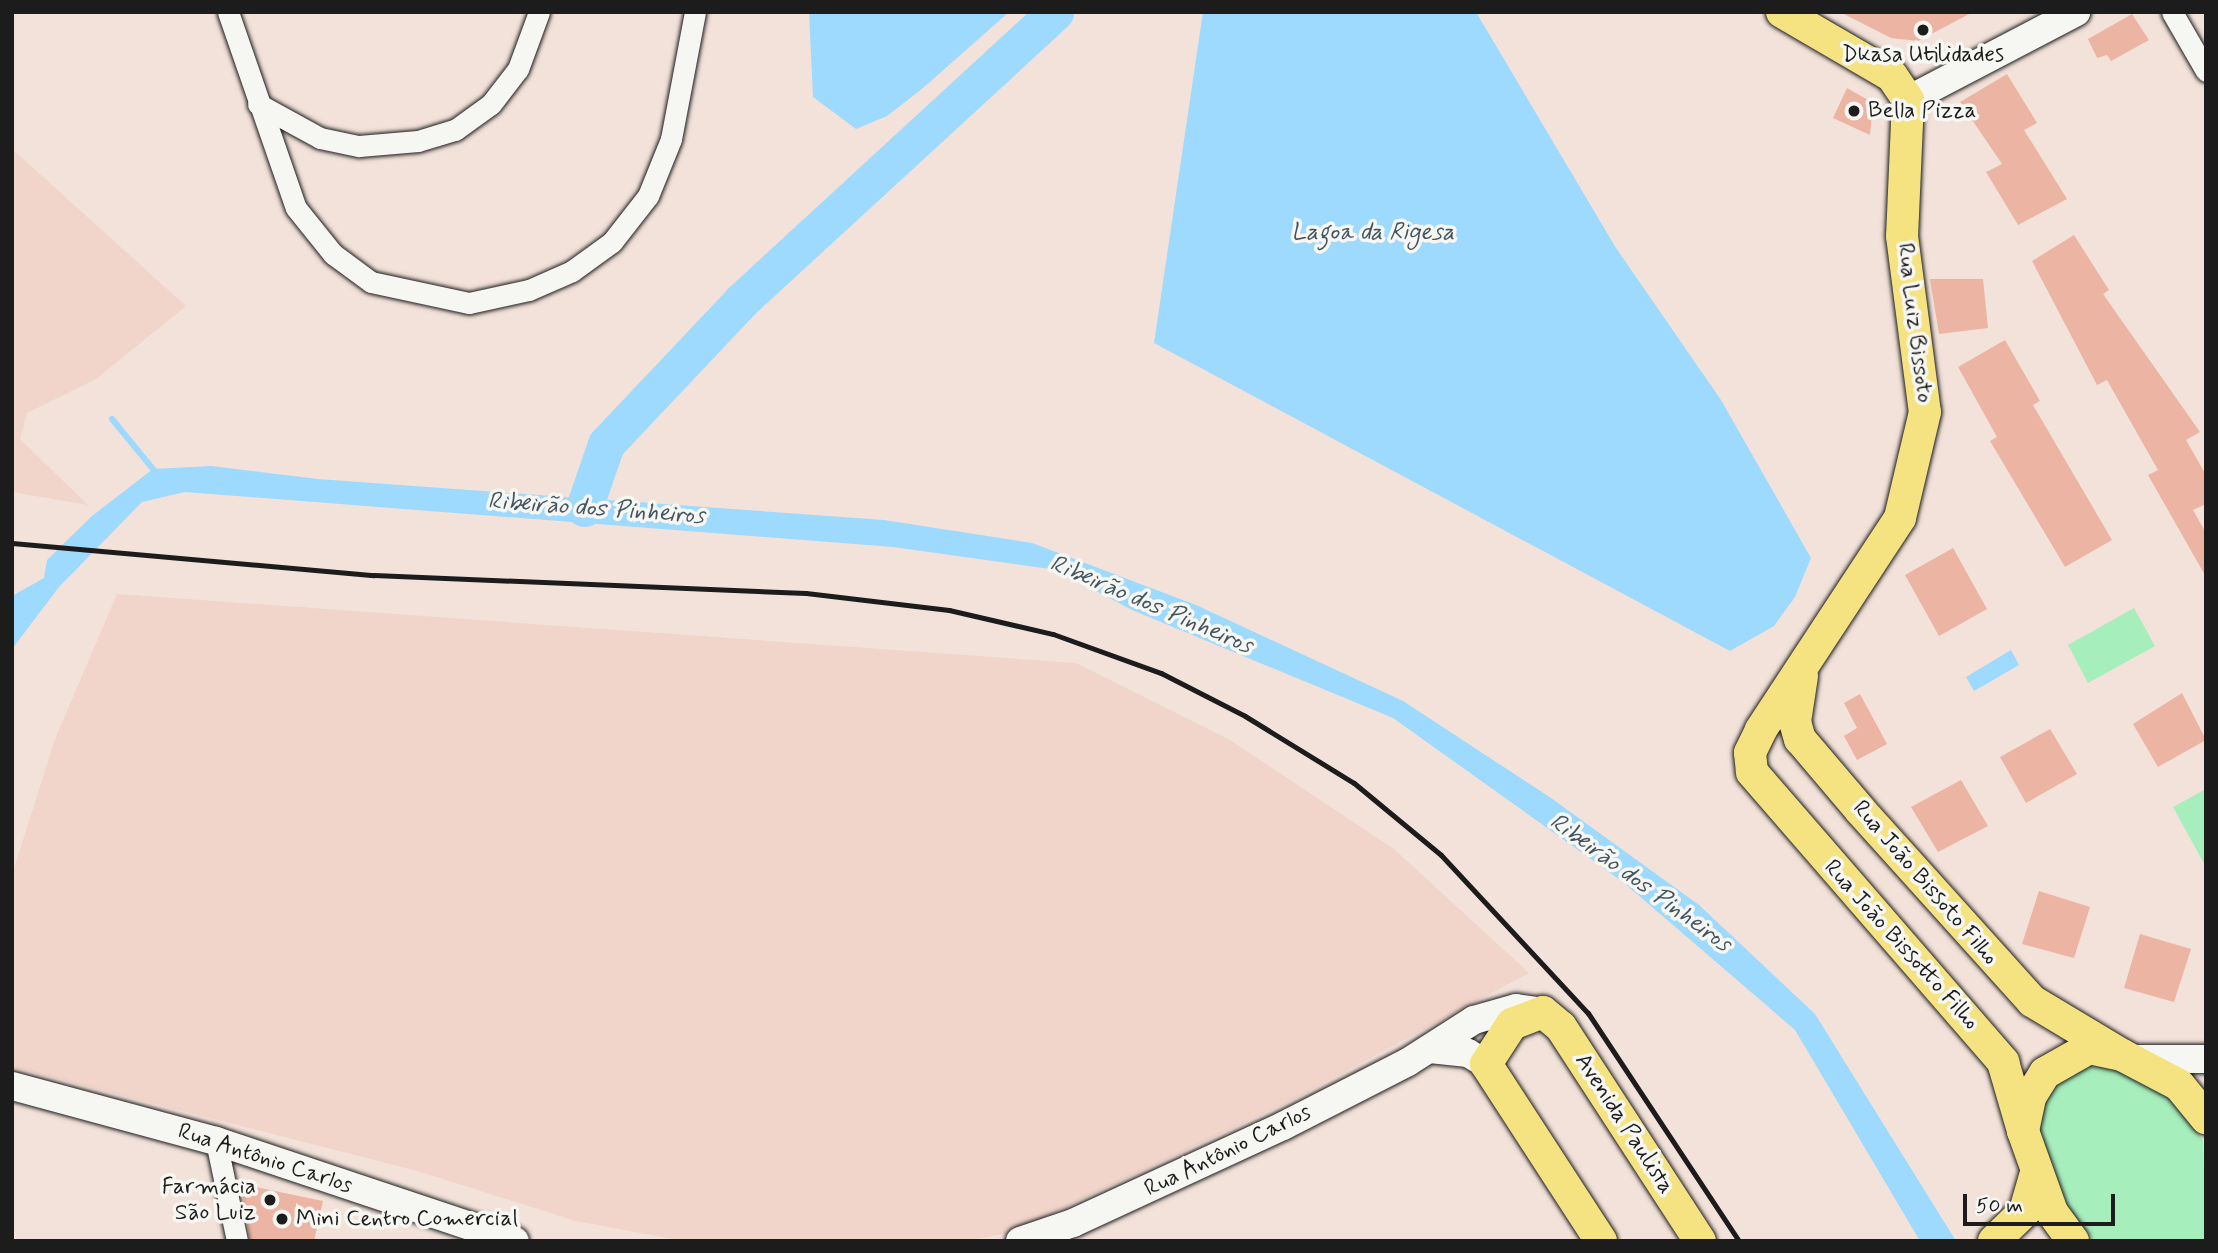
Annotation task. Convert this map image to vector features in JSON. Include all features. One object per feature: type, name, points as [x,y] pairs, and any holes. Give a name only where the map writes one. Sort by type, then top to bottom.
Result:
[{"type":"main road","points":[[1782,12],[1892,76],[1908,100],[2076,12]]},
{"type":"main road","name":"Rua Luiz Bissoto","points":[[1752,772],[1750,753],[1761,730],[1882,551],[1916,464],[1925,412],[1902,236],[1908,100]]},
{"type":"main road","points":[[1752,772],[1778,742],[1800,739],[1796,713],[1804,667]]},
{"type":"main road","name":"Rua João Bissoto Filho","points":[[1800,739],[2019,989],[2050,1014],[2179,1085],[2206,1118]]},
{"type":"main road","name":"Rua João Bissotto Filho","points":[[1752,772],[2003,1062],[2023,1131]]},
{"type":"main road","name":"Rua Antônio Carlos","points":[[1020,1241],[1073,1232],[1283,1126],[1496,1012],[1543,1012]]},
{"type":"main road","points":[[1486,1064],[1512,1024],[1543,1012]]},
{"type":"main road","name":"Avenida Paulista","points":[[1543,1012],[1561,1027],[1700,1241]]},
{"type":"main road","name":"Rua João Bissoto Filho","points":[[2073,1241],[2052,1212],[2023,1131],[2030,1097],[2045,1073],[2062,1059],[2089,1048],[2127,1057],[2206,1059]]},
{"type":"main road","points":[[1430,1049],[1468,1053],[1486,1064],[1601,1241]]},
{"type":"main road","name":"Rua Antônio Carlos","points":[[12,1086],[216,1141],[515,1241]]},
{"type":"main road","points":[[1998,1238],[2025,1212],[2036,1173]]},
{"type":"main road","points":[[429,1213],[438,1228],[435,1241]]},
{"type":"street","points":[[228,12],[296,208],[332,254],[372,282],[469,303],[529,290],[572,271],[612,242],[648,196],[671,139],[695,12]]},
{"type":"street","points":[[258,104],[320,138],[359,146],[418,142],[455,130],[491,104],[518,69],[538,12]]},
{"type":"street","points":[[2172,12],[2206,71]]},
{"type":"street","points":[[216,1141],[237,1241]]},
{"type":"shaded area","points":[[12,149],[186,306],[96,379],[27,413],[20,439],[88,505],[12,492]]},
{"type":"shaded area","points":[[117,594],[1076,663],[1230,740],[1394,849],[1529,973],[1292,1100],[1010,1233],[965,1241],[684,1241],[576,1221],[421,1172],[12,1067],[12,875],[55,739]]},
{"type":"green space","points":[[2134,608],[2155,646],[2088,683],[2068,645]]},
{"type":"green space","points":[[2206,789],[2206,867],[2173,807]]},
{"type":"green space","points":[[2090,1064],[2118,1069],[2169,1096],[2203,1140],[2206,1241],[2094,1241],[2065,1204],[2039,1130],[2044,1102],[2056,1083]]},
{"type":"water","points":[[809,12],[1009,12],[887,116],[856,129],[813,97]]},
{"type":"water","name":"Lagoa da Rigesa","points":[[1203,12],[1476,12],[1616,248],[1721,400],[1811,558],[1795,597],[1774,626],[1730,651],[1154,343]]},
{"type":"water","name":"Ribeirão dos Pinheiros","points":[[211,466],[318,479],[884,520],[1032,543],[1196,605],[1403,701],[1551,798],[1699,905],[1815,1014],[1956,1241],[1920,1241],[1795,1030],[1623,882],[1393,718],[1132,610],[1057,570],[893,547],[185,492],[142,502],[59,587],[12,649],[12,596],[44,578],[47,560],[92,516],[153,469]]},
{"type":"water","points":[[2011,650],[2019,665],[1974,691],[1966,677]]},
{"type":"building","points":[[1840,12],[1973,12],[1918,41],[1891,38]]},
{"type":"building","points":[[2132,14],[2149,40],[2111,61],[2107,55],[2097,58],[2088,39]]},
{"type":"building","points":[[2007,74],[2037,123],[2024,130],[2067,199],[2018,225],[1986,172],[2002,164],[1960,102]]},
{"type":"building","name":"Bella Pizza","points":[[1847,88],[1873,103],[1870,135],[1833,118]]},
{"type":"building","points":[[2074,235],[2109,290],[2103,294],[2200,432],[2186,440],[2206,475],[2206,504],[2193,510],[2206,533],[2206,577],[2148,475],[2158,470],[2107,380],[2097,385],[2032,261]]},
{"type":"building","points":[[1930,279],[1983,279],[1988,328],[1939,334]]},
{"type":"building","points":[[2005,340],[2040,401],[2033,405],[2112,540],[2065,567],[1990,441],[1997,437],[1958,367]]},
{"type":"building","points":[[1953,548],[1987,609],[1939,636],[1905,575]]},
{"type":"building","points":[[2182,693],[2206,740],[2158,767],[2133,724]]},
{"type":"building","points":[[1860,694],[1887,744],[1857,760],[1844,736],[1857,728],[1844,703]]},
{"type":"building","points":[[2050,729],[2077,774],[2026,803],[2000,757]]},
{"type":"building","points":[[1961,780],[1988,826],[1938,852],[1911,807]]},
{"type":"building","points":[[2039,891],[2090,907],[2074,958],[2022,944]]},
{"type":"building","points":[[2140,934],[2191,949],[2174,1002],[2124,988]]},
{"type":"building","name":"Mini Centro Comercial","points":[[241,1184],[323,1201],[314,1241],[250,1241]]},
{"type":"waterway","name":"Ribeirão dos Pinheiros","points":[[584,508],[606,444],[741,301],[1055,12]]},
{"type":"waterway","points":[[112,419],[157,474]]},
{"type":"railway","points":[[12,543],[374,575],[806,593],[949,610],[1053,634],[1161,673],[1245,716],[1354,783],[1441,855],[1588,1013],[1739,1241]]},
{"type":"place","name":"Dkasa Utilidades","points":[[1923,30]]},
{"type":"place","name":"Bella Pizza","points":[[1854,111]]},
{"type":"place","name":"Farmácia São Luiz","points":[[270,1200]]},
{"type":"place","name":"Mini Centro Comercial","points":[[282,1219]]}]
